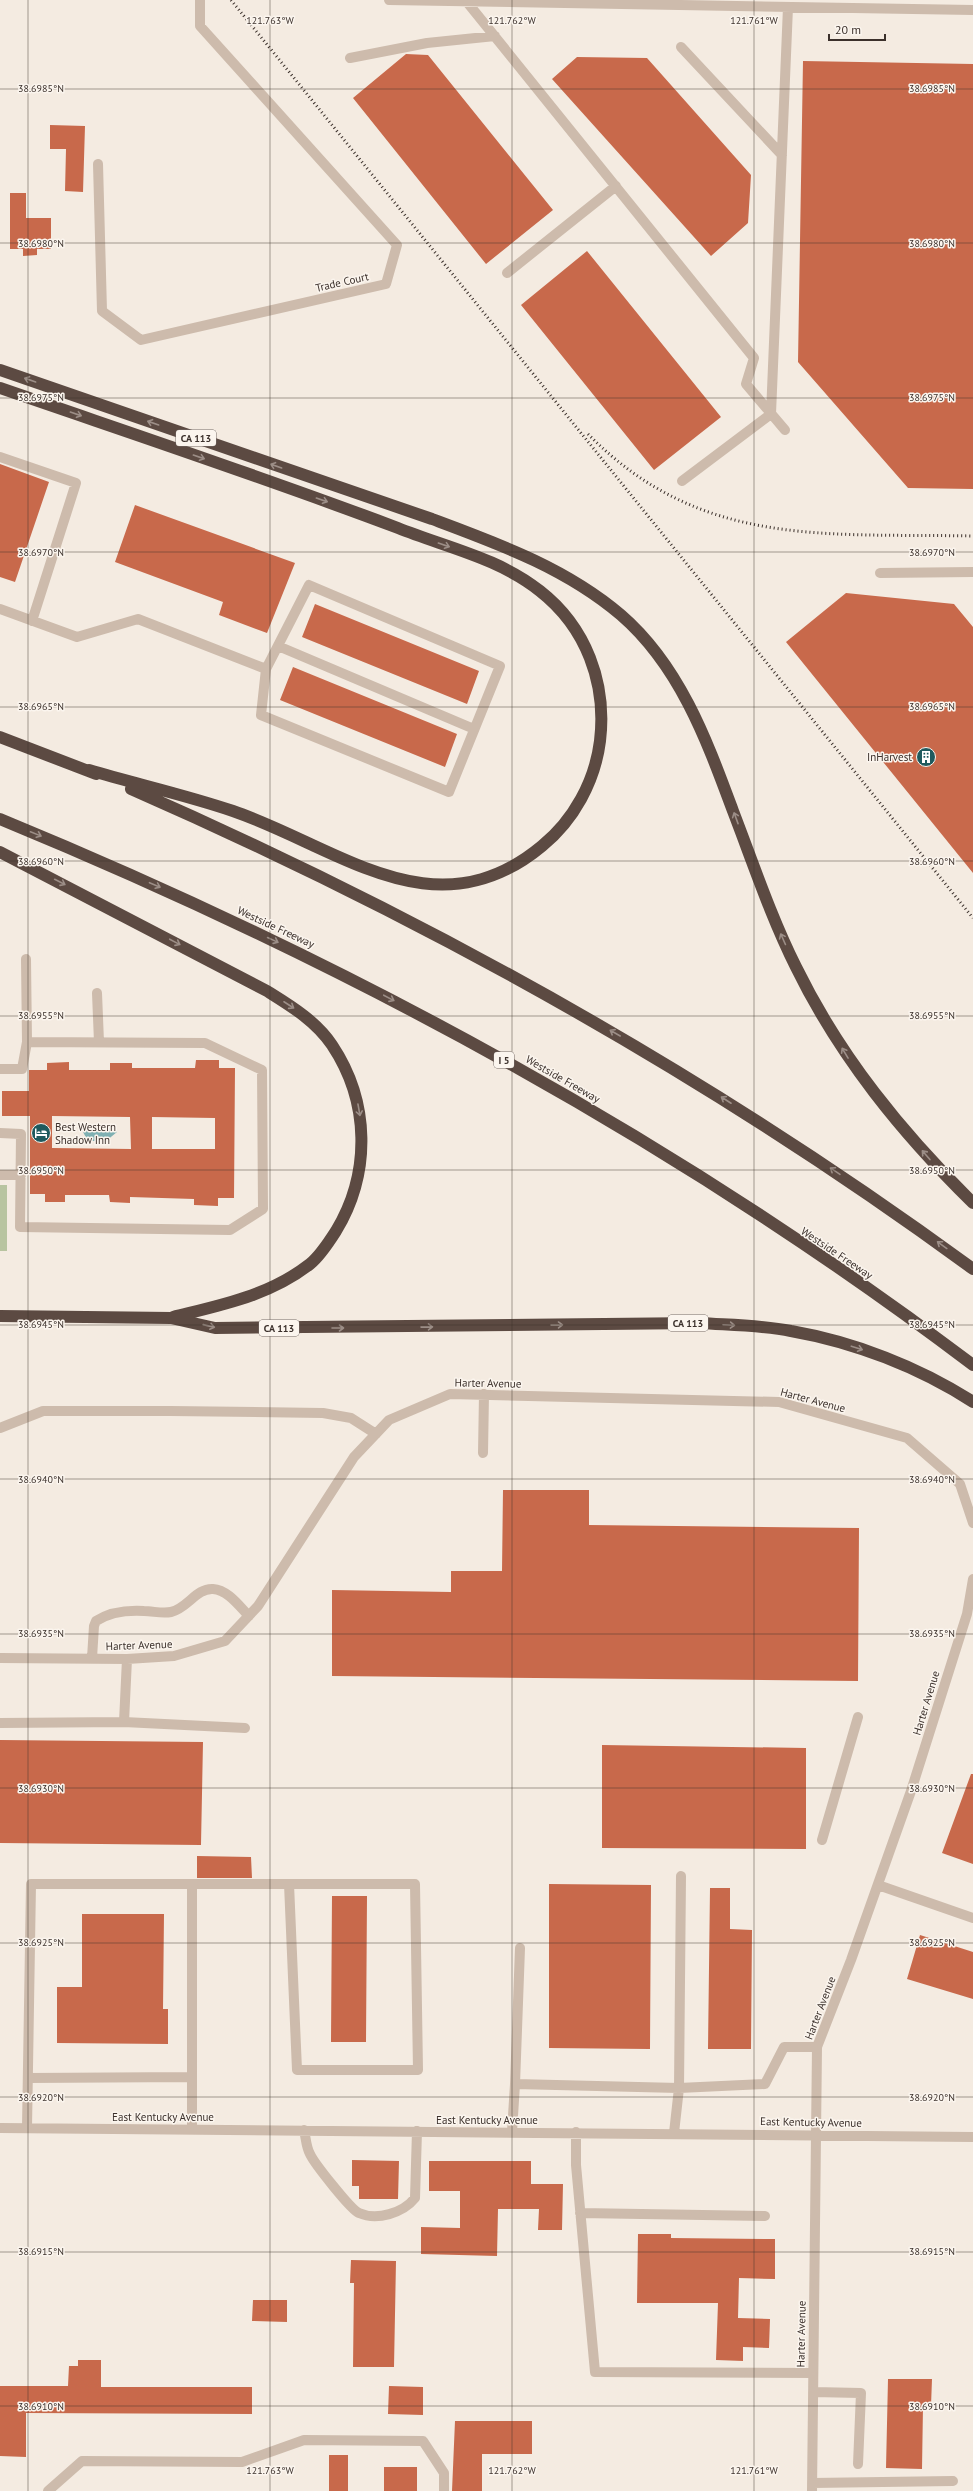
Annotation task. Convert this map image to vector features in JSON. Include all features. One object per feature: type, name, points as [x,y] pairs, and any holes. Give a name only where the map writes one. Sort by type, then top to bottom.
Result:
[{"type":"highway","name":"CA 113","points":[[0,370],[484,538],[547,565],[588,589],[623,616],[659,655],[686,698],[708,744],[772,913],[796,968],[820,1013],[850,1062],[890,1114],[934,1165],[973,1203]]},
{"type":"highway","points":[[0,388],[357,513],[491,562],[519,575],[542,592],[567,616],[582,640],[596,670],[602,700],[598,757],[590,781],[577,805],[555,835],[529,856],[502,872],[469,881],[437,885],[406,881],[365,870],[234,812],[89,770],[0,738]]},
{"type":"highway","points":[[89,770],[220,828],[362,896],[552,997],[681,1071],[781,1135],[896,1212],[973,1268]]},
{"type":"highway","name":"Westside Freeway","points":[[0,819],[175,894],[315,959],[534,1076],[638,1137],[751,1209],[865,1287],[973,1365]]},
{"type":"highway","points":[[0,852],[267,991],[304,1015],[332,1044],[348,1075],[358,1104],[363,1132],[361,1162],[350,1203],[332,1238],[311,1263],[282,1284],[246,1299],[171,1318]]},
{"type":"highway","name":"CA 113","points":[[0,1316],[171,1318],[215,1328],[700,1323],[790,1330],[836,1341],[882,1356],[925,1376],[973,1402]]},
{"type":"street","name":"Trade Court","points":[[98,164],[102,311],[141,340],[386,284],[397,245],[200,26],[200,0]]},
{"type":"street","points":[[389,0],[973,10]]},
{"type":"street","points":[[467,2],[754,358],[746,384],[785,430]]},
{"type":"street","points":[[771,414],[788,7]]},
{"type":"street","points":[[350,58],[427,43],[495,36]]},
{"type":"street","points":[[682,47],[782,155]]},
{"type":"street","points":[[507,273],[616,186]]},
{"type":"street","points":[[682,481],[771,414]]},
{"type":"street","points":[[0,457],[76,483],[32,621]]},
{"type":"street","points":[[880,573],[973,572]]},
{"type":"street","points":[[309,585],[500,666],[449,792],[261,715],[266,669],[309,585]]},
{"type":"street","points":[[0,609],[77,637],[138,619],[266,669]]},
{"type":"street","points":[[278,646],[474,729]]},
{"type":"street","points":[[0,1069],[22,1069],[27,1042],[26,959]]},
{"type":"street","points":[[97,993],[99,1042]]},
{"type":"street","points":[[0,1133],[21,1134],[20,1227],[230,1230],[263,1209],[262,1070],[205,1043],[27,1042]]},
{"type":"street","points":[[0,1175],[21,1175]]},
{"type":"street","name":"Harter Avenue","points":[[0,1658],[126,1659],[174,1656],[225,1641],[258,1606],[354,1457],[389,1420],[450,1394],[779,1402],[907,1438],[960,1484],[973,1522]]},
{"type":"street","points":[[483,1452],[484,1394]]},
{"type":"street","points":[[0,1428],[43,1410],[323,1413],[351,1418],[376,1434]]},
{"type":"street","name":"Harter Avenue","points":[[812,2487],[817,2047],[878,1885],[911,1791],[967,1614],[973,1579]]},
{"type":"street","points":[[92,1658],[93,1631],[96,1621],[112,1613],[143,1610],[171,1612],[186,1606],[204,1589],[211,1589],[228,1595],[249,1616]]},
{"type":"street","points":[[124,1722],[126,1659]]},
{"type":"street","points":[[822,1840],[858,1717]]},
{"type":"street","points":[[0,1723],[124,1722],[245,1728]]},
{"type":"street","points":[[674,2133],[679,2088],[680,1876]]},
{"type":"street","points":[[28,2128],[31,1884],[289,1884],[415,1884],[418,2070],[297,2070],[289,1884]]},
{"type":"street","points":[[192,1884],[192,2129]]},
{"type":"street","points":[[878,1885],[973,1918]]},
{"type":"street","points":[[512,2132],[520,1948]]},
{"type":"street","points":[[515,2084],[679,2088],[765,2084],[784,2047],[817,2047]]},
{"type":"street","points":[[28,2078],[191,2077]]},
{"type":"street","name":"East Kentucky Avenue","points":[[0,2128],[815,2134],[973,2137]]},
{"type":"street","points":[[304,2130],[310,2154],[349,2204],[358,2213],[376,2215],[398,2213],[409,2205],[415,2198],[417,2131]]},
{"type":"street","points":[[576,2132],[580,2213],[595,2372],[813,2373]]},
{"type":"street","points":[[580,2213],[765,2216]]},
{"type":"street","points":[[813,2392],[861,2393],[858,2464]]},
{"type":"street","points":[[48,2491],[82,2461],[242,2462],[304,2440],[423,2441],[444,2473],[444,2491]]},
{"type":"street","points":[[812,2487],[953,2481]]},
{"type":"green space","points":[[0,1185],[7,1185],[7,1251],[0,1251]]},
{"type":"water","points":[[95,1124],[103,1128],[112,1127],[117,1132],[106,1141],[88,1141],[83,1132]]},
{"type":"building","points":[[406,54],[428,55],[553,210],[486,264],[353,98]]},
{"type":"building","points":[[577,57],[647,58],[751,175],[748,223],[711,256],[552,79]]},
{"type":"building","points":[[803,61],[973,64],[973,489],[908,488],[798,362]]},
{"type":"building","points":[[50,125],[85,126],[83,192],[65,191],[66,149],[50,149]]},
{"type":"building","points":[[10,193],[26,193],[26,218],[51,218],[51,249],[37,249],[37,255],[23,256],[23,249],[10,249]]},
{"type":"building","points":[[587,251],[721,417],[654,470],[521,305]]},
{"type":"building","points":[[0,464],[49,482],[15,582],[0,577]]},
{"type":"building","points":[[135,505],[295,563],[267,633],[219,615],[223,602],[115,562]]},
{"type":"building","name":"InHarvest","points":[[846,593],[954,604],[973,627],[973,873],[786,642]]},
{"type":"building","points":[[315,604],[479,671],[467,704],[302,637]]},
{"type":"building","points":[[293,667],[457,734],[445,767],[280,700]]},
{"type":"building","name":"Best Western Shadow Inn","points":[[196,1060],[219,1060],[219,1068],[235,1068],[234,1198],[218,1198],[218,1206],[194,1205],[194,1199],[130,1197],[130,1203],[110,1202],[109,1195],[65,1195],[65,1202],[45,1202],[45,1194],[30,1194],[30,1116],[2,1116],[2,1091],[29,1091],[29,1070],[47,1070],[47,1063],[69,1062],[69,1070],[110,1070],[110,1063],[132,1063],[132,1068],[195,1068]],"holes":[[[52,1116],[130,1117],[131,1149],[52,1148]],[[152,1117],[215,1118],[215,1149],[152,1149]]]},
{"type":"building","points":[[503,1490],[589,1490],[589,1525],[859,1528],[858,1681],[332,1676],[332,1590],[451,1592],[451,1571],[502,1571]]},
{"type":"building","points":[[0,1740],[203,1742],[201,1845],[0,1843]]},
{"type":"building","points":[[602,1745],[806,1748],[806,1849],[602,1848]]},
{"type":"building","points":[[971,1774],[973,1774],[973,1864],[942,1853]]},
{"type":"building","points":[[197,1856],[251,1857],[252,1878],[197,1878]]},
{"type":"building","points":[[549,1884],[651,1885],[650,2049],[549,2048]]},
{"type":"building","points":[[710,1888],[730,1888],[730,1929],[752,1930],[751,2049],[708,2049]]},
{"type":"building","points":[[332,1896],[367,1896],[366,2042],[331,2042]]},
{"type":"building","points":[[82,1914],[164,1914],[163,2009],[168,2009],[168,2044],[57,2043],[57,1987],[82,1987]]},
{"type":"building","points":[[920,1935],[973,1952],[973,1999],[907,1979]]},
{"type":"building","points":[[352,2160],[399,2161],[398,2199],[359,2199],[359,2186],[352,2186]]},
{"type":"building","points":[[429,2161],[531,2161],[531,2184],[563,2184],[562,2230],[538,2230],[539,2209],[498,2209],[497,2256],[421,2254],[421,2227],[460,2228],[460,2191],[429,2191]]},
{"type":"building","points":[[638,2234],[671,2234],[671,2238],[775,2239],[775,2279],[739,2278],[738,2318],[770,2319],[769,2348],[743,2347],[743,2361],[716,2360],[718,2303],[637,2303]]},
{"type":"building","points":[[351,2260],[396,2261],[394,2367],[353,2367],[354,2283],[350,2283]]},
{"type":"building","points":[[253,2300],[287,2300],[287,2322],[252,2321]]},
{"type":"building","points":[[78,2360],[101,2360],[101,2387],[252,2387],[252,2414],[26,2413],[26,2457],[0,2456],[0,2386],[68,2386],[69,2366],[78,2366]]},
{"type":"building","points":[[888,2379],[932,2379],[931,2406],[923,2406],[922,2469],[886,2468]]},
{"type":"building","points":[[389,2386],[423,2387],[423,2415],[388,2414]]},
{"type":"building","points":[[455,2421],[532,2421],[532,2454],[482,2454],[482,2491],[452,2491]]},
{"type":"building","points":[[329,2455],[348,2455],[348,2491],[329,2491]]},
{"type":"building","points":[[384,2467],[417,2467],[417,2491],[384,2491]]},
{"type":"railway","points":[[231,0],[973,918]]},
{"type":"railway","points":[[588,434],[631,471],[675,498],[721,516],[768,527],[816,533],[973,536]]},
{"type":"place","name":"InHarvest","points":[[926,757]]},
{"type":"place","name":"Best Western Shadow Inn","points":[[41,1133]]}]
